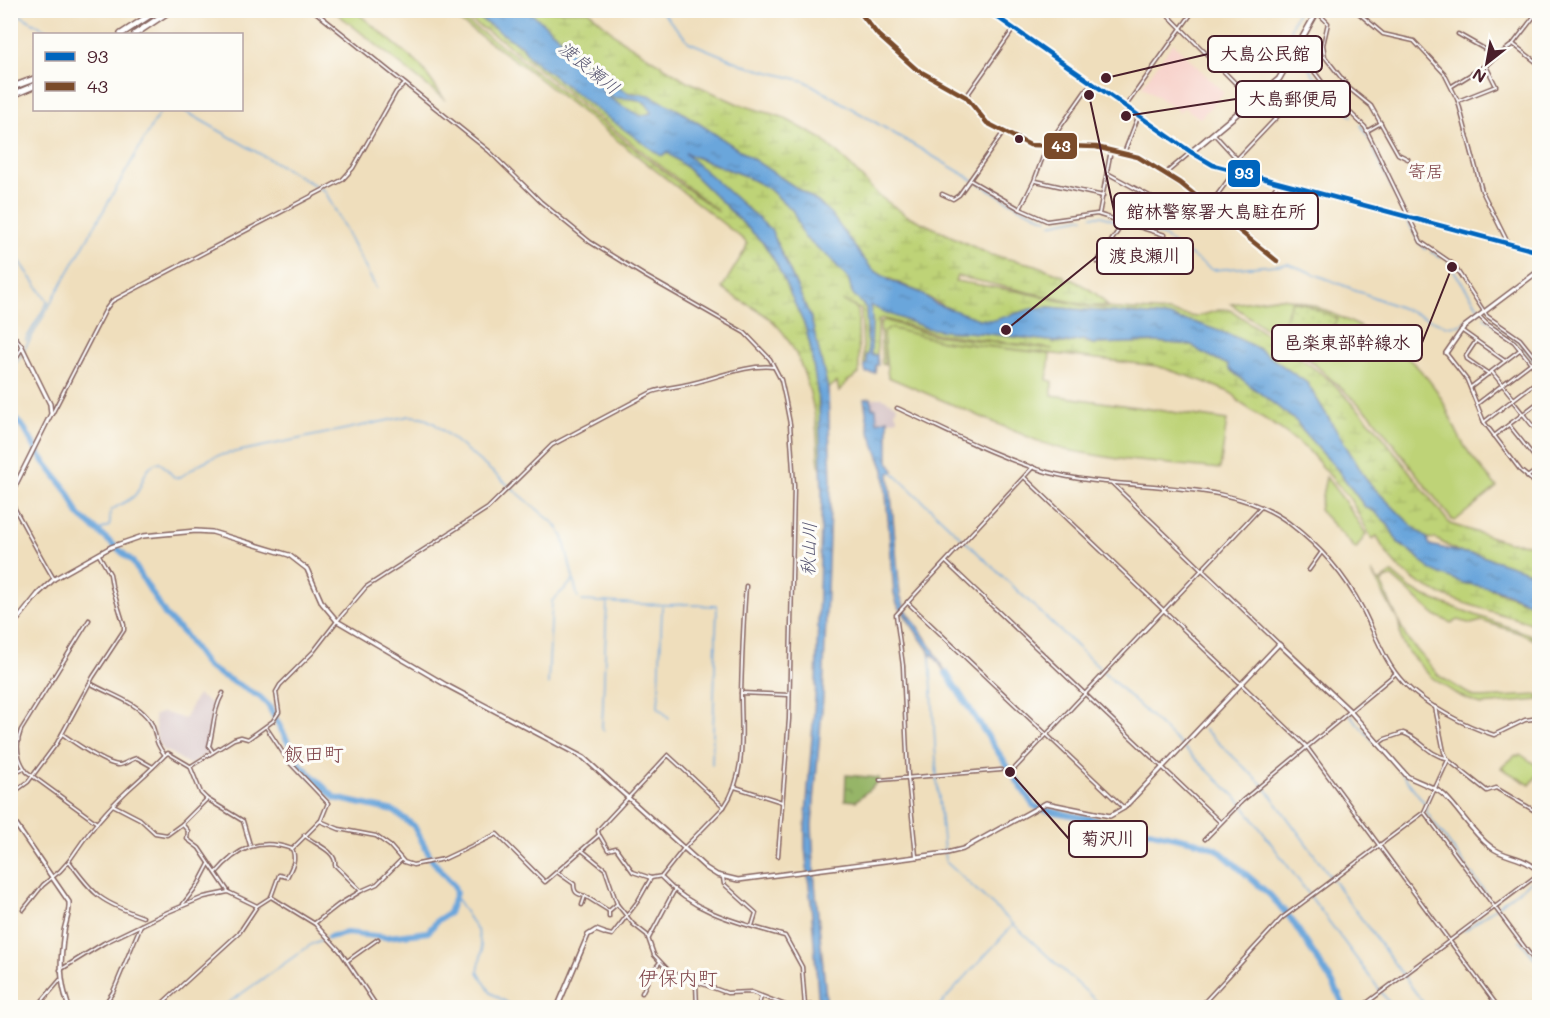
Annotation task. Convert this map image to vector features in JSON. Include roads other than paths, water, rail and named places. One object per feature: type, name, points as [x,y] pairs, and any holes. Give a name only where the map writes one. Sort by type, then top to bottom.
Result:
[{"type":"highway","points":[[123,33],[158,10]]},
{"type":"highway","points":[[136,33],[171,10]]},
{"type":"highway","points":[[10,88],[33,79]]},
{"type":"highway","points":[[10,96],[33,86]]},
{"type":"main road","points":[[987,10],[1138,116],[1214,165],[1539,252]]},
{"type":"main road","points":[[1191,152],[1279,79],[1317,11]]},
{"type":"street","points":[[313,10],[489,151],[540,202],[590,242],[745,333],[765,352],[774,367],[781,380],[787,407],[794,486],[787,753],[778,856]]},
{"type":"street","points":[[858,10],[878,35],[916,69],[966,97],[987,123],[1030,145],[1086,146],[1138,157],[1166,173],[1277,261]]},
{"type":"street","points":[[1163,10],[1253,101]]},
{"type":"street","points":[[1125,107],[1182,30],[1194,10]]},
{"type":"street","points":[[1355,10],[1383,34],[1414,41],[1444,73],[1458,101],[1482,191],[1508,243]]},
{"type":"street","points":[[1452,86],[1514,44],[1539,10]]},
{"type":"street","points":[[1317,11],[1328,23],[1323,45],[1325,57],[1350,90],[1371,106],[1398,154],[1408,159]]},
{"type":"street","points":[[966,97],[1014,29]]},
{"type":"street","points":[[1458,34],[1498,56]]},
{"type":"street","points":[[1514,44],[1539,65]]},
{"type":"street","points":[[1297,49],[1332,95],[1362,123],[1420,242],[1453,264],[1484,311],[1493,321],[1520,339],[1539,364]]},
{"type":"street","points":[[1458,101],[1496,86],[1486,65]]},
{"type":"street","points":[[1020,209],[1035,181],[1047,146],[1091,83]]},
{"type":"street","points":[[54,579],[35,549],[10,498],[106,309],[112,301],[342,180],[353,168],[396,92],[405,84]]},
{"type":"street","points":[[1124,153],[1138,116]]},
{"type":"street","points":[[1237,159],[1278,116]]},
{"type":"street","points":[[1367,131],[1382,123]]},
{"type":"street","points":[[942,194],[953,200],[959,195],[1004,132]]},
{"type":"street","points":[[1214,134],[1254,177]]},
{"type":"street","points":[[1099,214],[1111,150]]},
{"type":"street","points":[[1166,173],[1191,152]]},
{"type":"street","points":[[1539,156],[1539,165]]},
{"type":"street","points":[[1107,172],[1153,198]]},
{"type":"street","points":[[1209,206],[1234,172]]},
{"type":"street","points":[[970,180],[1020,209],[1050,221],[1099,214],[1165,235]]},
{"type":"street","points":[[1035,181],[1103,196]]},
{"type":"street","points":[[1243,233],[1278,183]]},
{"type":"street","points":[[1097,262],[1125,222]]},
{"type":"street","points":[[1539,270],[1461,330],[1446,353],[1463,372],[1484,422],[1527,477],[1539,487]]},
{"type":"street","points":[[1478,315],[1514,342],[1539,374]]},
{"type":"street","points":[[1461,330],[1505,361]]},
{"type":"street","points":[[10,336],[16,338],[22,346],[50,404],[51,414]]},
{"type":"street","points":[[1476,341],[1466,357],[1491,373],[1503,385],[1539,435]]},
{"type":"street","points":[[10,368],[22,346]]},
{"type":"street","points":[[1471,387],[1521,349]]},
{"type":"street","points":[[1477,404],[1531,363]]},
{"type":"street","points":[[190,766],[234,739],[239,737],[248,739],[273,721],[278,715],[276,692],[280,685],[313,652],[366,587],[489,508],[552,445],[652,392],[666,387],[686,385],[736,371],[774,367]]},
{"type":"street","points":[[1484,422],[1539,379]]},
{"type":"street","points":[[1494,436],[1539,403]]},
{"type":"street","points":[[897,408],[979,445],[1052,473],[1112,483],[1210,493],[1261,507],[1289,523],[1321,553],[1351,589],[1396,673],[1404,683],[1435,706],[1494,735],[1525,720],[1539,718]]},
{"type":"street","points":[[1509,425],[1539,466],[1527,477]]},
{"type":"street","points":[[916,856],[908,777],[903,666],[896,620],[898,612],[1025,478],[1033,466]]},
{"type":"street","points":[[1025,478],[1306,747],[1499,1008]]},
{"type":"street","points":[[1112,483],[1349,710],[1407,776],[1416,782],[1435,788],[1446,796],[1467,825],[1490,847],[1503,854],[1529,862],[1539,873],[1360,1008]]},
{"type":"street","points":[[1015,768],[1261,507]]},
{"type":"street","points":[[10,620],[18,619],[38,594],[54,579],[98,554],[128,540],[143,536],[196,531],[212,532],[273,550],[296,559],[307,568],[322,603],[337,621],[446,685],[575,752],[712,872],[723,878],[738,879],[947,853],[970,846],[1046,803],[1110,816],[1124,808],[1279,644]]},
{"type":"street","points":[[1310,570],[1321,553]]},
{"type":"street","points":[[10,795],[32,776],[62,734],[90,683],[124,630],[111,574],[98,554]]},
{"type":"street","points":[[945,562],[1220,822]]},
{"type":"street","points":[[724,807],[668,755],[600,828],[599,836],[608,850],[616,848],[633,872],[651,879],[661,877],[684,848],[724,807],[738,777],[746,586]]},
{"type":"street","points":[[906,603],[1124,808]]},
{"type":"street","points":[[89,620],[21,730],[17,749],[24,768],[32,776],[97,823]]},
{"type":"street","points":[[1205,838],[1242,801],[1396,673]]},
{"type":"street","points":[[90,683],[143,713],[151,722],[156,742],[165,755]]},
{"type":"street","points":[[213,752],[209,746],[216,705],[223,693]]},
{"type":"street","points":[[741,693],[789,695]]},
{"type":"street","points":[[1199,1008],[1283,917],[1424,812],[1447,759],[1435,706]]},
{"type":"street","points":[[266,726],[290,762],[328,803],[320,820],[292,849]]},
{"type":"street","points":[[1378,744],[1385,738],[1404,733],[1434,754],[1447,759],[1487,791],[1496,788],[1534,811],[1539,810]]},
{"type":"street","points":[[62,734],[88,752],[111,763],[122,765],[136,758],[153,767]]},
{"type":"street","points":[[23,910],[43,885],[69,861],[84,837],[113,805],[168,753],[190,766],[201,793],[207,799],[243,821],[250,845]]},
{"type":"street","points":[[10,774],[24,768]]},
{"type":"street","points":[[880,780],[1001,770]]},
{"type":"street","points":[[735,787],[782,802]]},
{"type":"street","points":[[113,805],[140,819],[154,833],[167,835],[182,824],[207,799]]},
{"type":"street","points":[[1424,812],[1539,968]]},
{"type":"street","points":[[10,816],[69,902],[60,970],[60,980],[69,1008]]},
{"type":"street","points":[[320,820],[339,829],[376,836],[390,846],[401,860],[413,865],[436,861],[497,834],[545,882],[599,836]]},
{"type":"street","points":[[182,824],[188,831],[188,839],[199,848],[228,892],[256,906]]},
{"type":"street","points":[[304,835],[334,856],[335,865],[361,891]]},
{"type":"street","points":[[216,873],[226,862],[250,845],[282,845],[292,849]]},
{"type":"street","points":[[158,1008],[239,933],[256,906],[271,897],[279,875],[287,877],[295,860],[292,849]]},
{"type":"street","points":[[583,851],[605,869],[617,904],[625,916],[649,938],[653,952],[670,972],[727,993],[748,992],[783,1005],[858,1003],[867,1008]]},
{"type":"street","points":[[315,924],[338,905],[378,884],[401,860]]},
{"type":"street","points":[[69,861],[87,887],[102,900],[143,917]]},
{"type":"street","points":[[181,906],[199,883],[210,863]]},
{"type":"street","points":[[557,872],[574,884],[574,891],[609,911]]},
{"type":"street","points":[[661,877],[704,910],[787,938],[802,967],[806,1006]]},
{"type":"street","points":[[723,878],[724,884],[756,913],[752,927]]},
{"type":"street","points":[[557,1008],[588,935],[596,930],[612,934],[638,901],[651,879]]},
{"type":"street","points":[[649,938],[675,889]]},
{"type":"street","points":[[60,970],[104,943],[181,906],[204,897],[228,892]]},
{"type":"street","points":[[582,905],[585,896]]},
{"type":"street","points":[[271,897],[315,924],[347,961],[378,1008]]},
{"type":"street","points":[[609,917],[609,911],[617,904]]},
{"type":"street","points":[[102,1008],[113,992],[141,925]]},
{"type":"street","points":[[347,961],[378,939]]},
{"type":"street","points":[[642,993],[653,970],[660,962]]},
{"type":"street","points":[[36,1008],[60,980]]},
{"type":"street","points":[[696,982],[697,1008]]},
{"type":"street","points":[[758,1008],[761,997]]},
{"type":"water","points":[[468,11],[529,11],[607,82],[629,93],[649,95],[680,111],[818,202],[831,214],[872,269],[891,281],[919,292],[936,304],[979,319],[994,320],[1031,309],[1048,307],[1173,317],[1233,336],[1257,348],[1307,383],[1368,482],[1427,538],[1430,545],[1479,555],[1539,575],[1539,607],[1496,589],[1463,583],[1431,570],[1413,553],[1399,544],[1387,523],[1375,512],[1365,507],[1337,469],[1297,422],[1229,369],[1228,365],[1192,345],[1156,342],[1093,344],[1083,340],[1066,343],[945,331],[927,328],[870,305],[871,355],[877,355],[878,365],[876,365],[875,373],[866,373],[864,365],[867,364],[866,355],[868,355],[866,308],[852,293],[849,280],[830,258],[804,237],[793,211],[768,188],[745,176],[685,153],[771,230],[811,318],[828,389],[831,482],[823,698],[812,825],[827,1007],[819,1007],[805,829],[816,684],[822,493],[819,402],[805,326],[776,263],[764,244],[686,167],[668,153],[661,156],[604,115],[529,57],[523,47]],"holes":[[[603,89],[614,98],[641,101],[649,107],[651,113],[641,116],[620,105],[601,90]]]},
{"type":"water","points":[[871,398],[872,408],[876,408],[877,422],[888,419],[888,460],[894,471],[889,473],[900,595],[905,608],[933,649],[949,678],[934,656],[932,654],[930,657],[929,651],[897,604],[894,593],[884,470],[869,430],[864,399]]},
{"type":"waterway","points":[[11,10],[51,33]]},
{"type":"waterway","points":[[660,10],[689,42],[749,67],[805,81],[1019,207],[1047,219]]},
{"type":"waterway","points":[[1294,49],[1290,34],[1298,10]]},
{"type":"waterway","points":[[1298,54],[1333,100]]},
{"type":"waterway","points":[[1337,103],[1352,116]]},
{"type":"waterway","points":[[17,362],[160,111]]},
{"type":"waterway","points":[[185,111],[325,191],[376,288]]},
{"type":"waterway","points":[[1361,125],[1371,143]]},
{"type":"waterway","points":[[1373,148],[1397,199]]},
{"type":"waterway","points":[[1399,203],[1404,214]]},
{"type":"waterway","points":[[1092,216],[1101,216],[1163,236],[1212,270],[1289,264],[1447,326],[1460,325],[1480,310]]},
{"type":"waterway","points":[[1050,224],[1084,217]]},
{"type":"waterway","points":[[1408,221],[1419,243],[1426,249]]},
{"type":"waterway","points":[[10,247],[48,302],[26,340]]},
{"type":"waterway","points":[[1431,252],[1441,257]]},
{"type":"waterway","points":[[1448,262],[1481,311]]},
{"type":"waterway","points":[[1484,317],[1519,342],[1540,369]]},
{"type":"waterway","points":[[10,414],[24,428],[40,456],[68,492],[79,515],[132,561],[166,616],[184,634],[207,667],[260,697],[268,705],[300,764],[335,798],[394,811],[414,826],[432,860],[454,886],[456,893],[449,913],[438,920],[428,932],[388,937]]},
{"type":"waterway","points":[[98,531],[109,526],[112,509],[135,495],[147,471],[154,464],[160,462],[174,477],[179,478],[216,456],[409,416],[422,417],[435,424],[556,525],[563,537],[578,598]]},
{"type":"waterway","points":[[891,471],[1239,800],[1393,1008]]},
{"type":"waterway","points":[[548,685],[552,601],[573,581]]},
{"type":"waterway","points":[[582,601],[649,605],[689,604]]},
{"type":"waterway","points":[[604,731],[602,728],[607,602]]},
{"type":"waterway","points":[[692,605],[717,606],[712,764]]},
{"type":"waterway","points":[[659,690],[662,607]]},
{"type":"waterway","points":[[930,656],[937,779],[945,861],[1104,1008]]},
{"type":"waterway","points":[[946,673],[1033,805],[1040,809],[1198,842],[1217,849],[1270,895],[1291,919],[1335,987],[1345,1008]]},
{"type":"waterway","points":[[658,706],[659,692]]},
{"type":"waterway","points":[[658,707],[669,718]]},
{"type":"waterway","points":[[1350,715],[1396,766],[1426,805],[1427,813],[1487,895]]},
{"type":"waterway","points":[[1204,729],[1264,786],[1427,1008]]},
{"type":"waterway","points":[[1464,931],[1538,876]]},
{"type":"waterway","points":[[455,896],[478,932],[482,951],[478,972],[491,993],[516,1008]]},
{"type":"waterway","points":[[937,1008],[1014,924]]},
{"type":"waterway","points":[[329,937],[347,933],[385,937]]},
{"type":"waterway","points":[[221,1008],[312,944],[325,938]]},
{"type":"waterway","points":[[1520,940],[1540,965]]},
{"type":"place","name":"大島公民館","points":[[1106,78]]},
{"type":"place","name":"館林警察署大島駐在所","points":[[1089,95]]},
{"type":"place","name":"大島郵便局","points":[[1126,116]]},
{"type":"place","name":"邑楽東部幹線水","points":[[1452,267]]},
{"type":"place","name":"渡良瀬川","points":[[1006,330]]},
{"type":"place","name":"菊沢川","points":[[1010,772]]},
{"type":"district","name":"寄居","points":[[1426,172]]},
{"type":"district","name":"飯田町","points":[[314,754]]},
{"type":"district","name":"伊保内町","points":[[678,978]]},
{"type":"water label","name":"秋山川","points":[[809,549]]}]
